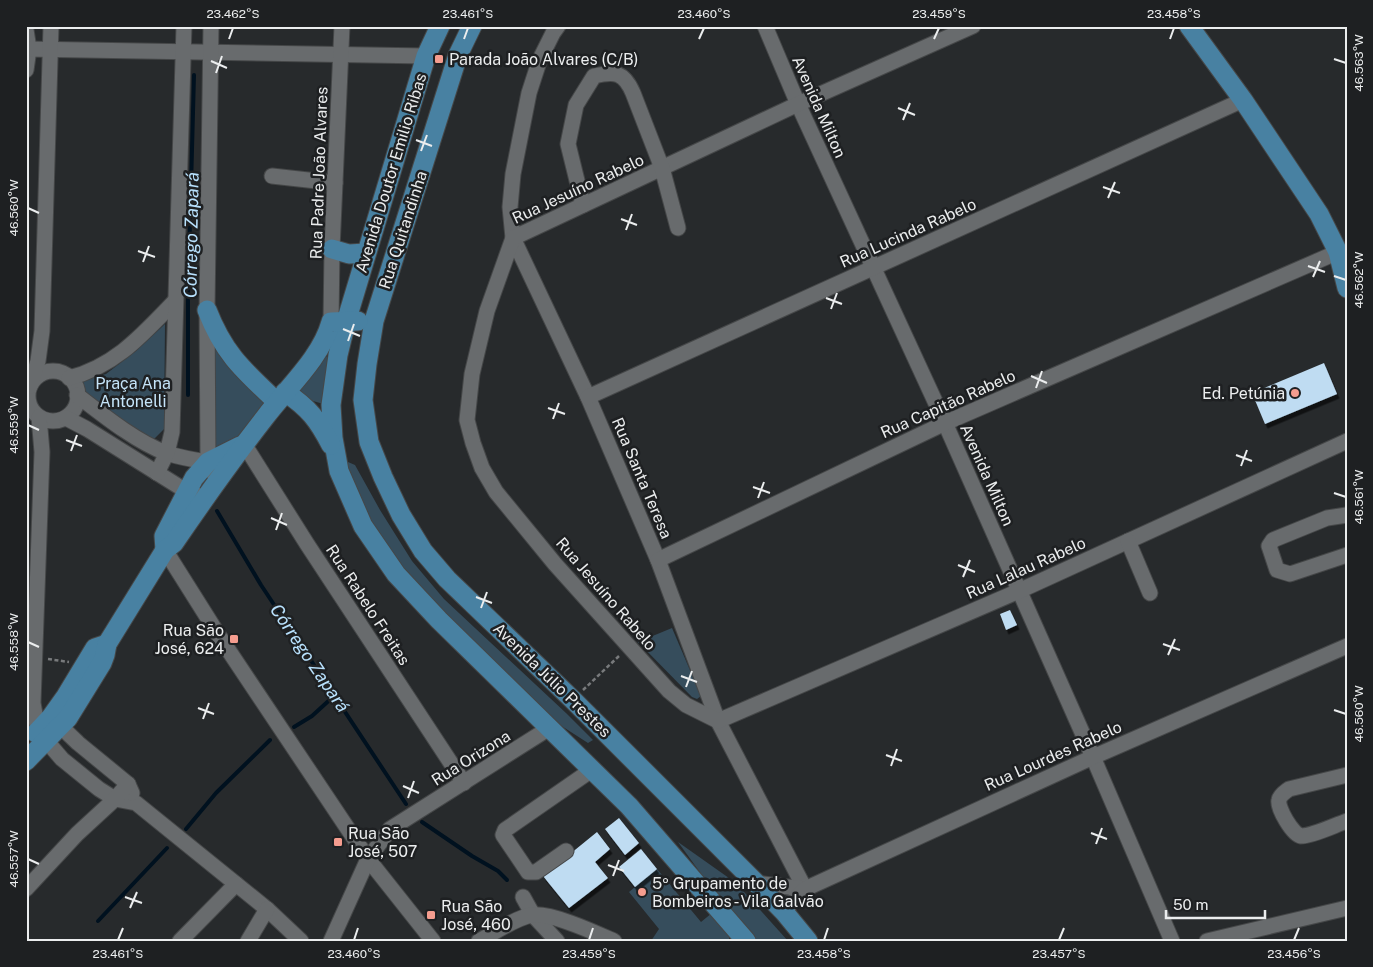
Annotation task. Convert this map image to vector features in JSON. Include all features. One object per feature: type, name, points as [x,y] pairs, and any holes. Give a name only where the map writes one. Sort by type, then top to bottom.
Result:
[{"type":"main road","name":"Avenida Doutor Emilio Ribas","points":[[26,761],[37,738],[56,722],[68,718],[102,663],[107,644],[164,550],[174,543],[244,444],[338,322],[366,253],[426,56],[440,26]]},
{"type":"main road","name":"Rua Quitandinha","points":[[374,321],[458,55],[472,26]]},
{"type":"main road","points":[[1189,26],[1342,246],[1347,288]]},
{"type":"main road","points":[[332,250],[349,254],[366,253]]},
{"type":"main road","points":[[207,310],[215,330],[231,356],[245,372],[281,397],[298,401],[311,413],[336,455]]},
{"type":"main road","points":[[374,321],[338,322],[331,405],[339,471],[363,526],[396,574],[439,620],[629,806],[746,941]]},
{"type":"main road","name":"Avenida Júlio Prestes","points":[[374,321],[363,400],[369,442],[401,514],[423,551],[448,579],[573,700],[756,883],[785,913],[808,941]]},
{"type":"main road","name":"Avenida Doutor Emilio Ribas","points":[[164,550],[164,536],[194,478],[208,462],[244,444]]},
{"type":"main road","name":"Avenida Doutor Emilio Ribas","points":[[56,722],[96,648],[107,644]]},
{"type":"street","points":[[42,452],[29,404],[28,391],[38,361],[42,331],[50,26]]},
{"type":"street","points":[[157,473],[167,453],[172,432],[184,26]]},
{"type":"street","points":[[60,419],[78,423],[193,495],[209,492],[211,473],[208,462],[207,310],[211,26]]},
{"type":"street","name":"Rua Padre João Alvares","points":[[338,322],[332,250],[342,26]]},
{"type":"street","name":"Rua Santa Teresa","points":[[558,26],[540,60],[529,93],[513,174],[510,207],[513,238],[588,396],[658,560],[718,721],[804,889]]},
{"type":"street","name":"Avenida Milton","points":[[765,26],[798,104],[945,423],[1172,941]]},
{"type":"street","name":"Rua Jesuíno Rabelo","points":[[718,721],[686,705],[669,691],[555,564],[496,492],[482,468],[467,420],[472,374],[487,311],[513,238],[798,104],[974,26]]},
{"type":"street","points":[[26,30],[28,48],[26,70]]},
{"type":"street","points":[[28,48],[426,56]]},
{"type":"street","points":[[583,205],[568,144],[576,105],[594,76],[611,72],[628,81],[662,168],[678,228]]},
{"type":"street","name":"Rua Lucinda Rabelo","points":[[588,396],[1242,100]]},
{"type":"street","points":[[272,176],[335,183]]},
{"type":"street","name":"Rua Capitão Rabelo","points":[[658,560],[945,423],[1342,246]]},
{"type":"street","points":[[28,391],[36,378],[44,373],[53,372],[66,376],[94,371],[137,341],[175,301]]},
{"type":"street","points":[[33,416],[50,421],[60,419],[72,412],[76,404],[77,395],[75,386],[51,360],[42,331]]},
{"type":"street","points":[[77,395],[125,430],[154,448],[167,453],[208,462]]},
{"type":"street","points":[[60,419],[45,440],[42,452],[34,710],[37,738],[99,789],[115,799],[136,803]]},
{"type":"street","name":"Rua Lalau Rabelo","points":[[718,721],[1019,591],[1347,440]]},
{"type":"street","name":"Rua Rabelo Freitas","points":[[244,444],[307,544],[464,783]]},
{"type":"street","points":[[1347,515],[1327,518],[1273,540],[1269,546],[1277,570],[1290,574],[1347,555]]},
{"type":"street","points":[[1128,541],[1150,593]]},
{"type":"street","points":[[164,550],[220,639],[368,859],[433,941]]},
{"type":"street","name":"Rua Lourdes Rabelo","points":[[785,913],[790,904],[804,889],[1093,757],[1347,646]]},
{"type":"street","points":[[34,710],[56,722],[78,743],[128,784],[136,803],[267,909],[301,941]]},
{"type":"street","name":"Rua Orizona","points":[[331,941],[368,859],[390,829],[551,728]]},
{"type":"street","points":[[566,851],[536,872],[528,872],[503,835],[505,830],[593,769]]},
{"type":"street","points":[[1347,775],[1289,789],[1282,794],[1279,806],[1296,835],[1310,834],[1347,821]]},
{"type":"street","points":[[26,889],[77,834],[115,799],[128,784]]},
{"type":"street","points":[[756,883],[804,889]]},
{"type":"street","points":[[180,941],[236,884]]},
{"type":"street","points":[[523,898],[533,915],[557,941]]},
{"type":"street","points":[[1208,941],[1248,936],[1347,908]]},
{"type":"street","points":[[248,941],[267,909]]},
{"type":"street","points":[[479,941],[522,918],[533,915],[564,922],[614,941]]},
{"type":"path","points":[[573,700],[629,647]]},
{"type":"path","points":[[35,658],[86,664]]},
{"type":"green space","name":"Praça Ana Antonelli","points":[[165,324],[164,429],[155,438],[146,439],[84,394],[81,381],[106,374],[136,351]]},
{"type":"green space","name":"Praça Ana Antonelli","points":[[211,342],[270,403],[241,444],[209,453]]},
{"type":"green space","points":[[326,356],[333,364],[327,405],[292,395]]},
{"type":"green space","points":[[348,462],[355,465],[412,561],[444,599],[593,740],[588,743],[560,725],[477,649],[420,591],[368,527],[342,465]]},
{"type":"green space","points":[[672,628],[701,696],[697,699],[692,697],[638,642]]},
{"type":"green space","points":[[678,842],[736,883],[788,941],[754,941],[720,900]]},
{"type":"green space","points":[[657,869],[701,922],[712,913],[729,935],[729,941],[651,941],[659,929],[629,892]]},
{"type":"building","name":"Ed. Petúnia","points":[[1324,363],[1337,394],[1265,424],[1252,393]]},
{"type":"building","points":[[1010,610],[1017,625],[1006,630],[1000,614]]},
{"type":"building","points":[[619,818],[639,843],[625,855],[605,829]]},
{"type":"building","points":[[597,832],[610,849],[595,862],[608,878],[569,908],[543,876]]},
{"type":"building","points":[[641,849],[657,869],[635,887],[619,867]]},
{"type":"waterway","name":"Córrego Zapará","points":[[188,395],[188,298],[194,75]]},
{"type":"waterway","name":"Córrego Zapará","points":[[217,511],[261,585],[406,804]]},
{"type":"waterway","points":[[294,727],[312,716],[335,695]]},
{"type":"waterway","points":[[186,829],[216,793],[270,740]]},
{"type":"waterway","name":"Córrego Zapará","points":[[422,822],[498,871],[507,880]]},
{"type":"waterway","points":[[98,921],[167,848]]},
{"type":"place","name":"Parada João Alvares (C/B)","points":[[439,59]]},
{"type":"place","name":"Ed. Petúnia","points":[[1295,393]]},
{"type":"place","name":"Rua São José, 624","points":[[234,639]]},
{"type":"place","name":"Rua São José, 507","points":[[338,842]]},
{"type":"place","name":"5º Grupamento de Bombeiros - Vila Galvão","points":[[642,892]]},
{"type":"place","name":"Rua São José, 460","points":[[431,915]]}]
